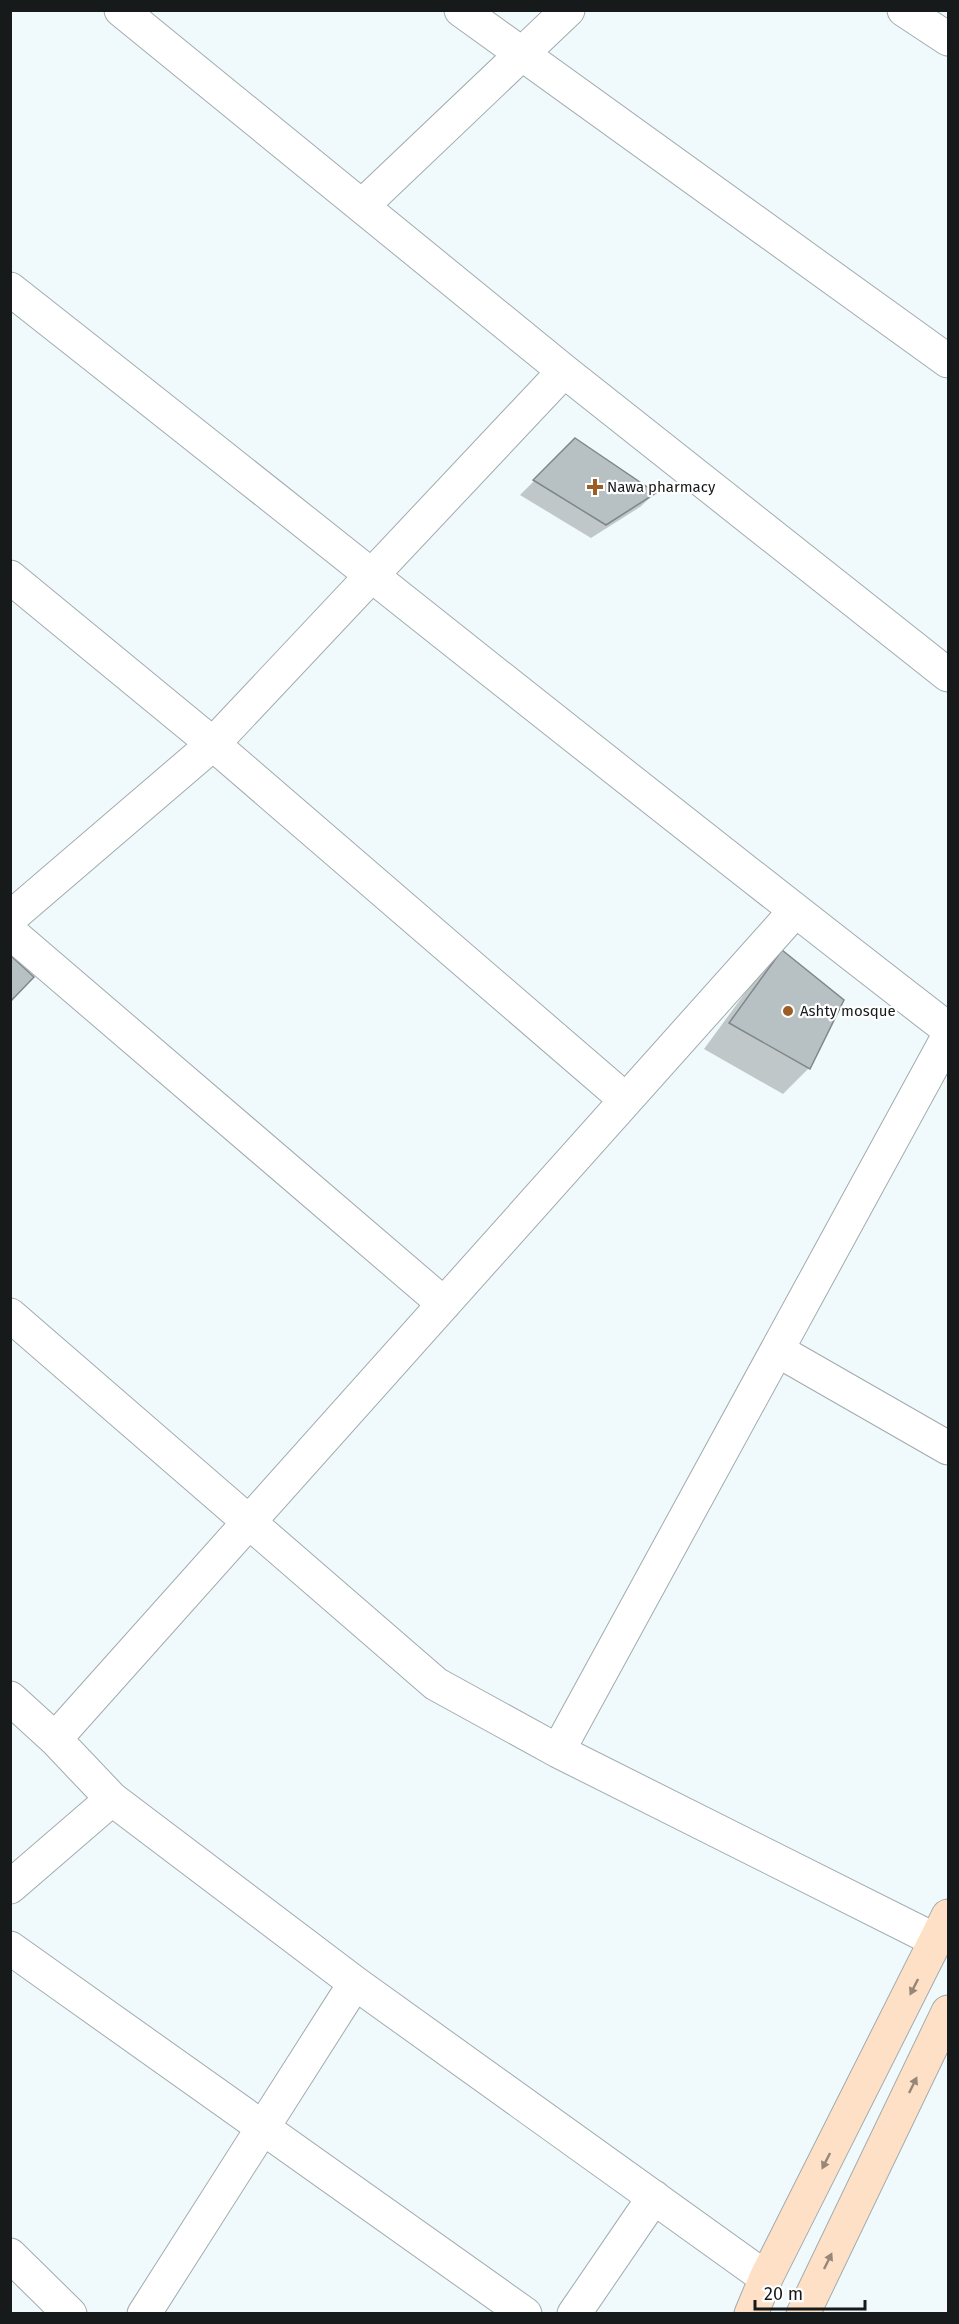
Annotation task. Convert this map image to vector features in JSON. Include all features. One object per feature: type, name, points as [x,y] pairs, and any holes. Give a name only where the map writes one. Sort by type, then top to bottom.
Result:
[{"type":"street","points":[[121,10],[564,370],[948,675]]},
{"type":"street","points":[[461,10],[948,361]]},
{"type":"street","points":[[362,206],[568,10]]},
{"type":"street","points":[[904,10],[948,39]]},
{"type":"street","points":[[10,289],[372,573],[795,911],[948,1029]]},
{"type":"street","points":[[10,918],[213,744],[564,370]]},
{"type":"street","points":[[10,577],[213,744],[626,1100]]},
{"type":"street","points":[[55,1739],[795,911]]},
{"type":"street","points":[[10,932],[444,1304]]},
{"type":"street","points":[[558,1751],[948,1037]]},
{"type":"street","points":[[10,1316],[436,1684],[558,1751],[943,1929],[766,2278],[751,2313]]},
{"type":"street","points":[[777,1350],[948,1448]]},
{"type":"street","points":[[10,1698],[55,1739],[112,1799],[355,1983],[766,2278]]},
{"type":"street","points":[[16,1876],[112,1799]]},
{"type":"street","points":[[10,1948],[525,2313]]},
{"type":"street","points":[[144,2313],[355,1983]]},
{"type":"street","points":[[803,2313],[948,2012]]},
{"type":"street","points":[[574,2313],[654,2197]]},
{"type":"street","points":[[10,2255],[70,2313]]},
{"type":"building","name":"Nawa pharmacy","points":[[575,438],[656,493],[606,525],[533,480]]},
{"type":"building","name":"Ashty mosque","points":[[782,950],[844,1000],[810,1069],[729,1023]]},
{"type":"building","points":[[10,955],[34,977],[10,1002]]},
{"type":"place","name":"Nawa pharmacy","points":[[595,487]]},
{"type":"place","name":"Ashty mosque","points":[[788,1011]]}]
